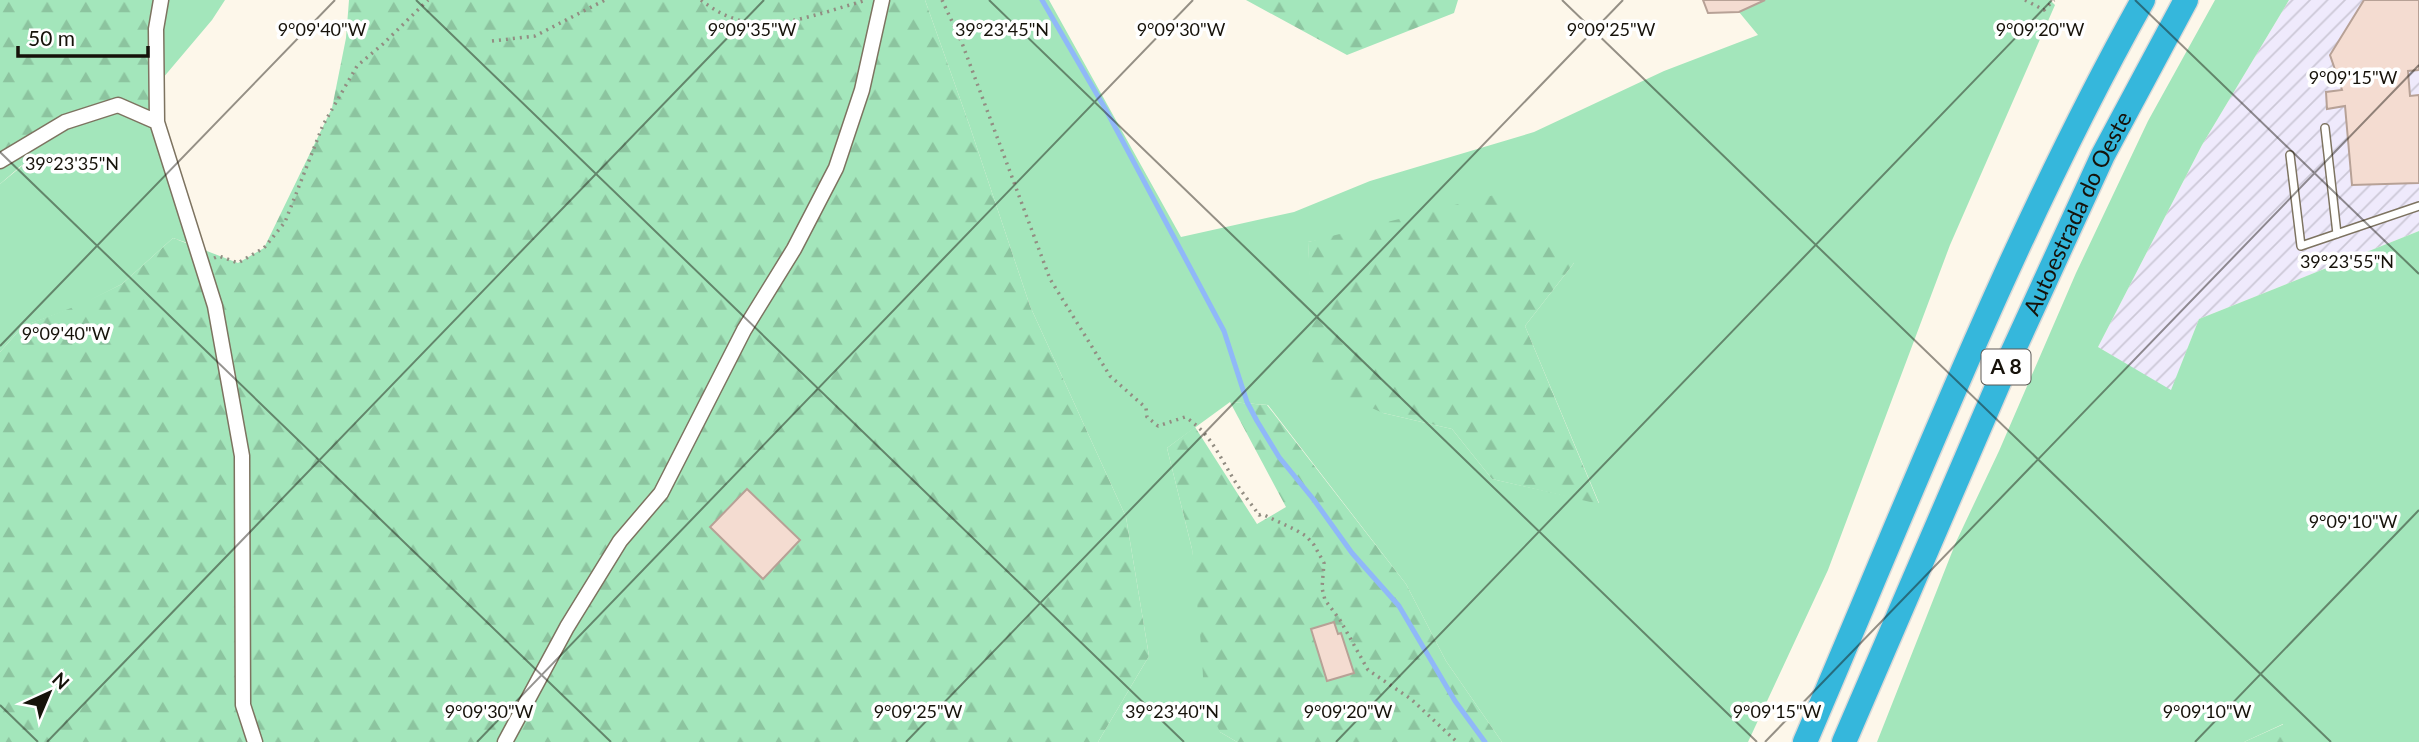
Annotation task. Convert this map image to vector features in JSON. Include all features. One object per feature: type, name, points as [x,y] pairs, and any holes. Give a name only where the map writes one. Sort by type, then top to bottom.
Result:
[{"type":"highway","name":"Autoestrada do Oeste","points":[[1805,742],[1979,336],[2039,204],[2143,0]]},
{"type":"highway","name":"Autoestrada do Oeste","points":[[1844,742],[2003,373],[2103,155],[2186,0]]},
{"type":"street","points":[[160,0],[156,29],[157,122],[215,306],[242,456],[243,705],[255,742]]},
{"type":"street","points":[[505,742],[567,627],[620,541],[661,493],[744,330],[794,249],[830,179],[862,90],[882,0]]},
{"type":"street","points":[[0,161],[65,122],[118,105],[157,122]]},
{"type":"lane","points":[[2325,128],[2337,233]]},
{"type":"lane","points":[[2290,155],[2301,246],[2419,206]]},
{"type":"path","points":[[202,263],[219,256],[238,263],[264,248],[285,222],[323,125],[357,66],[428,0]]},
{"type":"path","points":[[492,41],[535,36],[605,0]]},
{"type":"path","points":[[701,0],[718,13],[763,24],[800,20],[866,0]]},
{"type":"path","points":[[942,0],[962,43],[1050,279],[1110,376],[1146,408],[1147,417],[1158,426],[1185,417],[1198,425],[1206,433],[1259,515],[1262,514],[1306,536],[1324,564],[1322,588],[1325,600],[1340,620],[1368,670],[1411,699],[1457,742]]},
{"type":"path","points":[[2025,0],[2044,10],[2054,0]]},
{"type":"shaded area","points":[[2289,0],[2419,0],[2419,231],[2199,319],[2171,391],[2098,347],[2202,145]]},
{"type":"green space","points":[[0,0],[161,0],[157,122],[118,105],[18,151],[22,165],[0,184]]},
{"type":"green space","points":[[161,0],[225,0],[212,20],[157,85]]},
{"type":"green space","points":[[349,0],[925,0],[1030,306],[1126,517],[1149,656],[1098,742],[0,742],[0,352],[23,326],[79,305],[122,284],[173,238],[238,263],[264,248],[332,108],[346,38]]},
{"type":"green space","points":[[925,0],[1049,0],[1181,237],[1294,212],[1370,181],[1534,132],[1664,71],[1758,35],[1739,12],[1765,0],[2050,0],[2055,5],[1950,245],[1828,570],[1748,742],[1502,742],[1446,661],[1406,584],[1268,405],[1230,402],[1167,448],[1192,549],[1220,732],[1237,742],[1098,742],[1149,656],[1126,517],[1030,306]],"holes":[[[1331,238],[1574,263],[1525,326],[1599,503],[1492,479],[1452,429],[1383,413],[1310,276],[1308,242]]]},
{"type":"green space","points":[[1246,0],[1458,0],[1454,13],[1347,55]]},
{"type":"green space","points":[[2215,0],[2289,0],[2202,145],[2098,347],[2171,390],[2199,319],[2419,231],[2419,742],[2284,742],[2283,724],[2244,742],[1877,742],[1956,542],[1999,451],[2076,273],[2148,121]]},
{"type":"green space","points":[[118,105],[157,122],[196,246],[173,238],[122,284],[79,306],[23,326],[0,352],[0,184],[22,166],[18,151]]},
{"type":"green space","points":[[1494,195],[1574,263],[1525,326],[1599,504],[1492,479],[1452,429],[1383,413],[1313,382],[1308,242]]},
{"type":"green space","points":[[1230,402],[1267,405],[1406,584],[1446,661],[1502,742],[1237,742],[1220,732],[1204,698],[1192,549],[1167,448],[1195,427],[1257,524],[1286,507]]},
{"type":"green space","points":[[2284,724],[2284,742],[2244,742]]},
{"type":"building","points":[[1703,0],[1765,0],[1739,12],[1708,13]]},
{"type":"building","points":[[2364,0],[2419,0],[2419,70],[2408,71],[2410,96],[2419,95],[2419,183],[2352,185],[2345,106],[2327,109],[2326,92],[2342,90],[2330,55]]},
{"type":"building","points":[[747,489],[800,540],[763,579],[710,527]]},
{"type":"building","points":[[1334,622],[1338,634],[1341,633],[1354,673],[1327,681],[1311,629]]},
{"type":"waterway","points":[[1042,0],[1106,110],[1224,331],[1247,402],[1257,421],[1279,457],[1352,553],[1399,606],[1455,701],[1485,742]]}]
